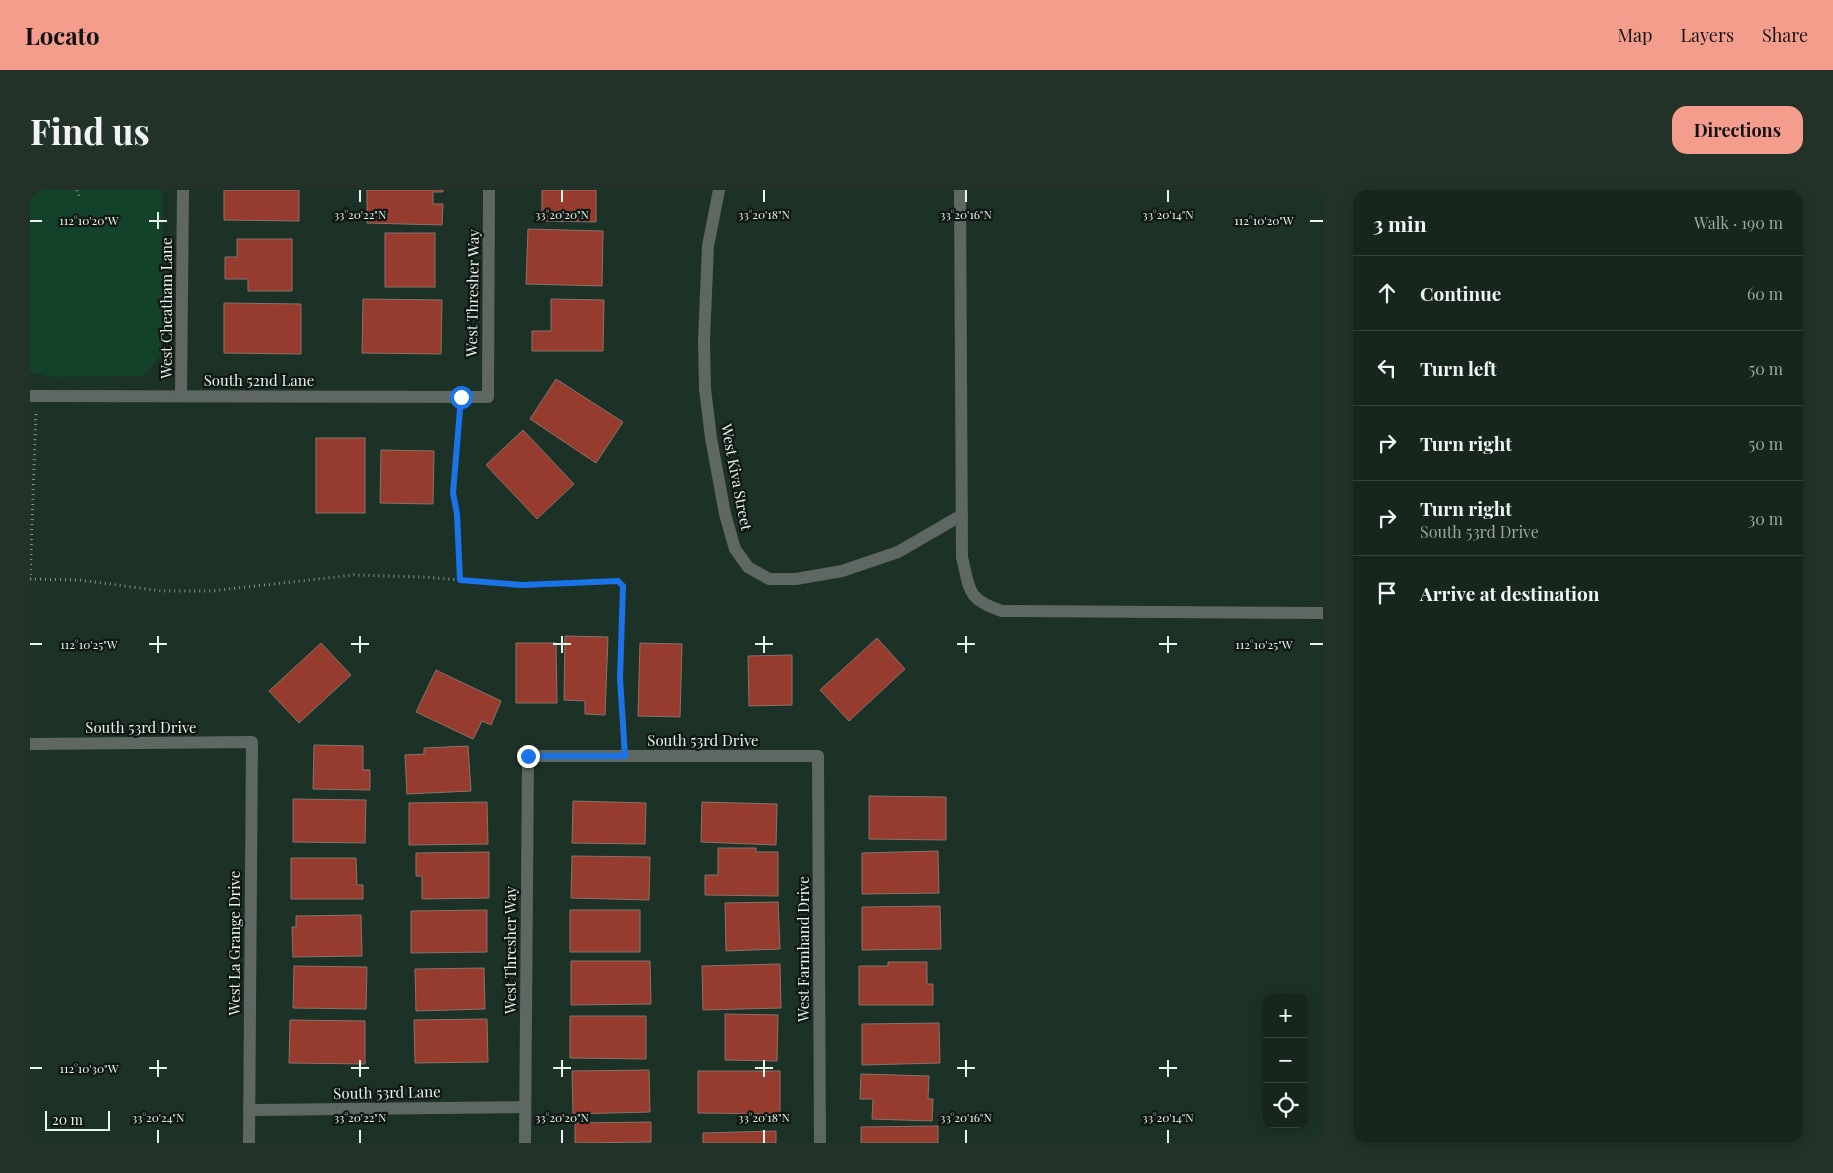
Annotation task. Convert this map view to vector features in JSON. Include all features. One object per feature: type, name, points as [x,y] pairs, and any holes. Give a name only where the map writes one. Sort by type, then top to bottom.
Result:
[{"type":"street","name":"West Cheatham Lane","points":[[181,396],[183,190]]},
{"type":"street","name":"West Thresher Way","points":[[488,397],[489,190]]},
{"type":"street","name":"West Kiva Street","points":[[719,190],[708,246],[704,341],[705,389],[711,438],[725,514],[735,549],[748,567],[769,578],[796,578],[842,571],[898,552],[962,515]]},
{"type":"street","points":[[960,190],[962,556],[970,592],[984,605],[1002,611],[1323,613]]},
{"type":"street","name":"South 52nd Lane","points":[[33,396],[488,397]]},
{"type":"street","name":"South 53rd Drive","points":[[30,744],[252,742]]},
{"type":"street","name":"West La Grange Drive","points":[[249,1143],[252,742]]},
{"type":"street","name":"West Thresher Way","points":[[525,1143],[528,756]]},
{"type":"street","name":"South 53rd Drive","points":[[528,756],[818,756]]},
{"type":"street","name":"West Farmhand Drive","points":[[818,756],[820,1143]]},
{"type":"street","name":"South 53rd Lane","points":[[250,1110],[525,1107]]},
{"type":"path","points":[[77,190],[80,198]]},
{"type":"path","points":[[33,396],[30,580],[79,580],[162,591],[211,591],[354,575],[422,577],[522,585],[618,581],[623,586],[620,678],[625,756]]},
{"type":"path","points":[[460,580],[457,514],[453,493],[461,397]]},
{"type":"green space","points":[[30,190],[162,190],[162,354],[143,376],[49,377],[39,373],[30,373]]},
{"type":"building","points":[[224,190],[299,190],[299,221],[224,220]]},
{"type":"building","points":[[367,190],[443,190],[443,192],[433,192],[433,204],[443,204],[442,225],[367,223]]},
{"type":"building","points":[[542,190],[596,190],[596,222],[542,221]]},
{"type":"building","points":[[528,229],[603,231],[602,286],[526,284]]},
{"type":"building","points":[[385,233],[435,233],[435,287],[385,287]]},
{"type":"building","points":[[237,239],[292,239],[292,291],[248,291],[248,279],[225,279],[225,257],[237,257]]},
{"type":"building","points":[[363,299],[442,300],[441,354],[362,353]]},
{"type":"building","points":[[551,299],[604,300],[603,351],[532,351],[532,331],[551,331]]},
{"type":"building","points":[[224,303],[301,304],[301,354],[224,353]]},
{"type":"building","points":[[556,379],[623,422],[596,463],[530,419]]},
{"type":"building","points":[[523,430],[574,484],[537,519],[486,465]]},
{"type":"building","points":[[316,438],[365,438],[365,513],[316,513]]},
{"type":"building","points":[[381,450],[434,451],[433,504],[380,503]]},
{"type":"building","points":[[565,636],[608,637],[605,715],[585,714],[585,701],[564,700]]},
{"type":"building","points":[[877,638],[905,669],[849,721],[820,690]]},
{"type":"building","points":[[321,643],[351,675],[299,723],[269,691]]},
{"type":"building","points":[[516,643],[556,643],[557,703],[516,703]]},
{"type":"building","points":[[640,643],[682,644],[680,717],[638,716]]},
{"type":"building","points":[[792,655],[792,705],[749,706],[748,656]]},
{"type":"building","points":[[436,670],[501,701],[491,725],[482,721],[473,739],[416,712]]},
{"type":"building","points":[[314,745],[363,746],[363,770],[370,770],[370,790],[313,789]]},
{"type":"building","points":[[468,746],[471,791],[407,794],[405,755],[424,754],[424,748]]},
{"type":"building","points":[[869,796],[946,797],[946,840],[869,839]]},
{"type":"building","points":[[293,799],[366,800],[365,843],[293,842]]},
{"type":"building","points":[[573,801],[646,803],[645,844],[572,843]]},
{"type":"building","points":[[487,802],[488,844],[409,845],[409,803]]},
{"type":"building","points":[[702,802],[777,804],[776,845],[701,842]]},
{"type":"building","points":[[718,848],[756,848],[756,852],[778,852],[778,896],[705,895],[705,875],[718,875]]},
{"type":"building","points":[[938,851],[939,893],[862,894],[862,853]]},
{"type":"building","points":[[489,852],[489,898],[422,899],[422,876],[416,876],[416,853]]},
{"type":"building","points":[[572,856],[650,857],[649,900],[571,898]]},
{"type":"building","points":[[291,858],[356,858],[357,885],[363,885],[363,899],[291,899]]},
{"type":"building","points":[[778,902],[780,949],[726,951],[725,903]]},
{"type":"building","points":[[940,906],[941,949],[862,950],[862,907]]},
{"type":"building","points":[[487,910],[487,952],[411,953],[411,911]]},
{"type":"building","points":[[570,910],[640,910],[640,952],[570,952]]},
{"type":"building","points":[[361,915],[362,956],[293,957],[292,927],[296,927],[296,916]]},
{"type":"building","points":[[571,961],[650,961],[651,1004],[571,1005]]},
{"type":"building","points":[[888,962],[927,962],[927,984],[933,984],[933,1005],[859,1005],[859,966],[888,966]]},
{"type":"building","points":[[780,964],[781,1008],[703,1010],[702,966]]},
{"type":"building","points":[[294,966],[367,967],[366,1009],[293,1008]]},
{"type":"building","points":[[484,968],[485,1009],[416,1011],[415,969]]},
{"type":"building","points":[[725,1014],[778,1015],[777,1061],[725,1060]]},
{"type":"building","points":[[570,1016],[646,1016],[646,1059],[570,1058]]},
{"type":"building","points":[[487,1019],[488,1062],[415,1063],[414,1020]]},
{"type":"building","points":[[290,1020],[365,1021],[365,1064],[289,1063]]},
{"type":"building","points":[[939,1023],[940,1063],[862,1065],[862,1024]]},
{"type":"building","points":[[649,1070],[650,1112],[573,1114],[572,1071]]},
{"type":"building","points":[[698,1071],[780,1071],[780,1114],[698,1113]]},
{"type":"building","points":[[861,1074],[929,1076],[928,1099],[933,1099],[932,1121],[872,1119],[873,1099],[860,1099]]},
{"type":"building","points":[[651,1122],[651,1142],[575,1143],[575,1123]]},
{"type":"building","points":[[938,1126],[938,1143],[861,1143],[861,1127]]},
{"type":"building","points":[[776,1131],[776,1143],[703,1143],[703,1133]]},
{"type":"route","points":[[461,397],[453,493],[457,514],[460,580],[522,585],[618,581],[623,586],[620,678],[625,756],[528,756]]}]
